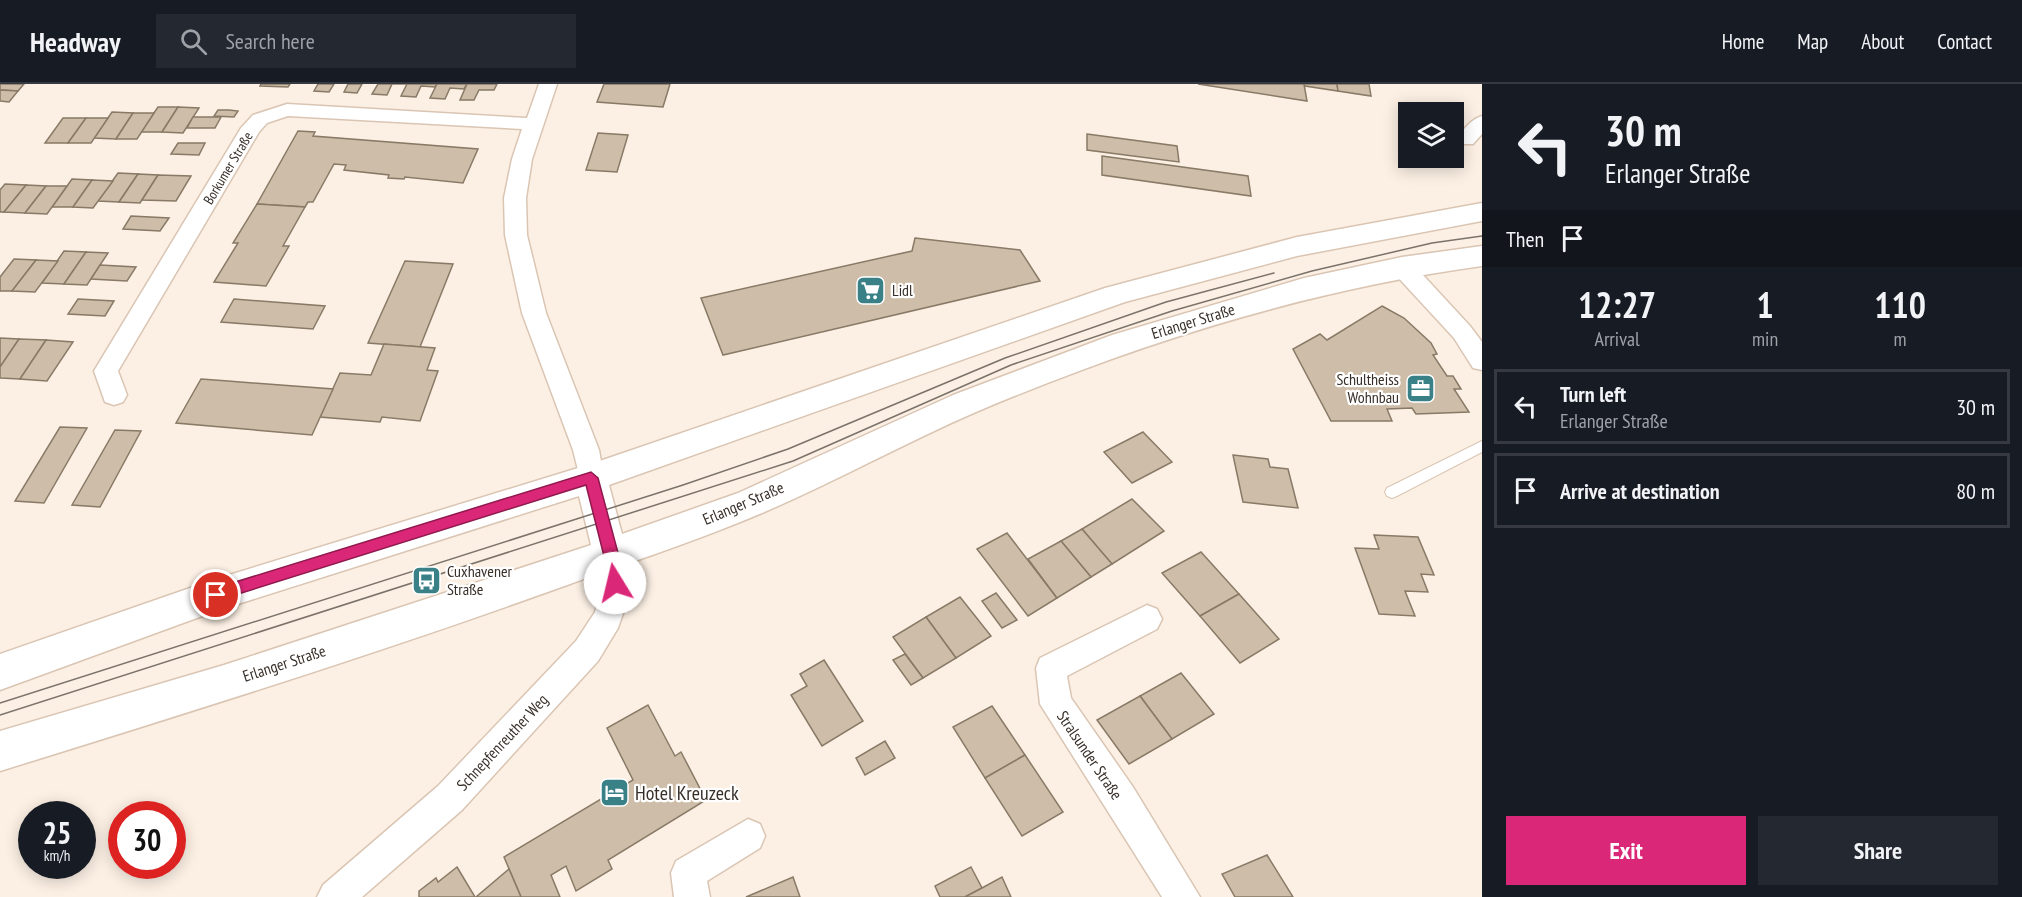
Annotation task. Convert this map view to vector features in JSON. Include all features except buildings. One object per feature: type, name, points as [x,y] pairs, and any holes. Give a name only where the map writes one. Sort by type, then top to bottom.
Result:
[{"type":"main road","points":[[0,672],[216,595],[591,478],[943,353],[1161,281],[1350,235],[1482,212]]},
{"type":"main road","name":"Erlanger Straße","points":[[0,751],[511,590],[610,554],[750,502],[892,435],[1102,350],[1267,298],[1402,267],[1482,256]]},
{"type":"main road","points":[[591,478],[610,554]]},
{"type":"street","points":[[548,84],[522,159],[515,198],[516,235],[534,313],[586,450],[591,478]]},
{"type":"street","name":"Borkumer Straße","points":[[114,395],[106,371],[246,136],[260,119],[287,110],[533,124]]},
{"type":"street","points":[[1466,140],[1482,122]]},
{"type":"street","points":[[1402,267],[1462,332],[1482,361]]},
{"type":"street","name":"Schnepfenreuther Weg","points":[[335,897],[450,798],[587,651],[608,618],[614,596],[614,574],[610,554]]},
{"type":"street","name":"Stralsunder Straße","points":[[1147,619],[1051,668],[1052,677],[1056,704],[1121,799],[1182,897]]},
{"type":"street","points":[[692,897],[688,873],[748,836]]},
{"type":"lane","points":[[1392,492],[1482,446]]},
{"type":"tram line","points":[[0,715],[793,461],[1011,365],[1172,311],[1312,271],[1432,243],[1482,236]]},
{"type":"tram line","points":[[0,703],[683,485],[788,449],[1005,358],[1166,302],[1274,273]]},
{"type":"place","name":"Lidl","points":[[871,290]]},
{"type":"place","name":"Schultheiss Wohnbau","points":[[1420,388]]},
{"type":"place","name":"Cuxhavener Straße","points":[[426,580]]},
{"type":"place","name":"Hotel Kreuzeck","points":[[614,793]]},
{"type":"route","points":[[216,595],[591,478],[598,512],[614,564],[615,583]]}]
